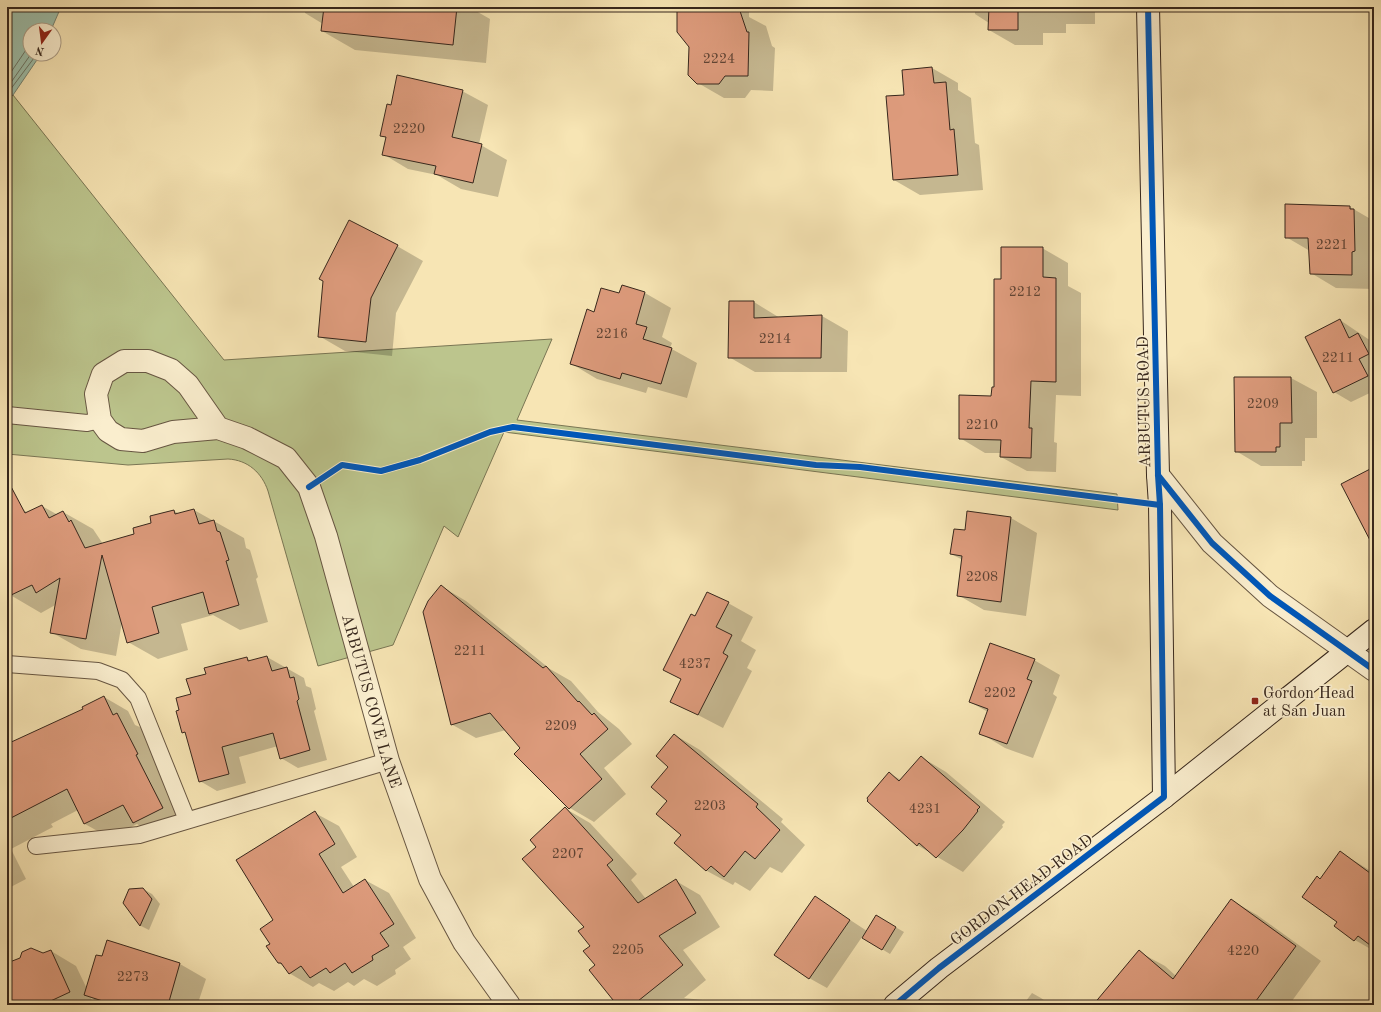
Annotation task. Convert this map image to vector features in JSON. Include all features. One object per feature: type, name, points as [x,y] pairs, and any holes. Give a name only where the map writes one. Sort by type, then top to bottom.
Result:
[{"type":"main road","name":"ARBUTUS ROAD","points":[[1148,7],[1158,475],[1160,505],[1164,797]]},
{"type":"main road","points":[[100,420],[96,394],[103,374],[124,361],[148,361],[171,370],[188,385],[218,428]]},
{"type":"main road","name":"ARBUTUS COVE LANE","points":[[100,420],[108,431],[121,439],[143,441],[173,432],[218,428],[247,438],[286,458],[309,487],[326,536],[388,761],[430,879],[464,942],[509,1005]]},
{"type":"main road","points":[[1158,475],[1212,543],[1270,596],[1374,670]]},
{"type":"main road","name":"GORDON HEAD ROAD","points":[[895,1005],[939,968],[1164,797],[1374,630]]},
{"type":"lane","points":[[7,415],[86,423],[100,420]]},
{"type":"lane","points":[[7,664],[98,671],[122,680],[138,698],[187,820]]},
{"type":"lane","points":[[36,846],[139,835],[388,761]]},
{"type":"green space","points":[[13,95],[224,360],[552,339],[517,420],[1117,494],[1118,510],[504,432],[458,537],[444,526],[393,645],[318,666],[268,491],[258,473],[248,465],[228,459],[128,465],[7,454],[7,100]]},
{"type":"water","points":[[7,7],[61,7],[54,22],[22,22],[22,62],[36,62],[13,95],[7,100]]},
{"type":"building","points":[[324,7],[457,7],[453,45],[321,31]]},
{"type":"building","points":[[677,7],[734,7],[740,11],[747,32],[749,32],[748,76],[725,76],[719,84],[697,84],[688,75],[689,47],[677,32]]},
{"type":"building","points":[[989,7],[1018,7],[1018,30],[988,30]]},
{"type":"building","points":[[932,67],[934,83],[946,82],[950,130],[954,129],[958,175],[893,180],[886,96],[904,95],[902,70]]},
{"type":"building","points":[[397,75],[463,90],[452,137],[482,144],[473,183],[434,174],[436,166],[382,155],[386,137],[380,136],[387,104],[391,105]]},
{"type":"building","points":[[1285,204],[1350,206],[1350,209],[1354,209],[1355,251],[1352,252],[1352,275],[1310,274],[1308,238],[1285,238]]},
{"type":"building","points":[[349,220],[398,245],[371,298],[366,342],[318,337],[323,281],[319,279]]},
{"type":"building","points":[[1001,247],[1043,247],[1043,277],[1056,278],[1056,382],[1031,381],[1029,428],[1032,428],[1031,458],[1000,457],[1001,440],[959,439],[959,395],[991,396],[992,387],[994,387],[994,279],[1001,279]]},
{"type":"building","points":[[622,285],[645,292],[636,324],[647,327],[643,339],[672,348],[661,384],[622,373],[620,379],[570,364],[587,309],[594,312],[601,288],[619,293]]},
{"type":"building","points":[[729,301],[754,301],[754,318],[822,315],[821,358],[728,358]]},
{"type":"building","points":[[1340,319],[1349,338],[1358,333],[1369,354],[1359,359],[1368,376],[1333,393],[1305,337]]},
{"type":"building","points":[[1234,377],[1291,377],[1292,423],[1280,423],[1280,447],[1276,447],[1276,452],[1235,452]]},
{"type":"building","points":[[1374,467],[1374,548],[1341,484]]},
{"type":"building","points":[[7,479],[25,513],[42,505],[49,518],[63,511],[69,522],[71,520],[85,548],[134,534],[133,528],[151,523],[150,516],[174,510],[175,514],[194,509],[199,524],[214,520],[217,531],[220,532],[229,560],[226,561],[239,605],[209,614],[203,592],[152,607],[159,633],[127,643],[102,555],[86,639],[50,633],[60,578],[36,593],[32,585],[7,597]]},
{"type":"building","points":[[967,511],[1011,517],[1001,602],[957,596],[962,556],[950,554],[954,529],[965,530]]},
{"type":"building","points":[[441,585],[543,668],[546,666],[578,702],[579,701],[592,715],[594,713],[608,729],[580,754],[602,779],[569,809],[514,754],[520,748],[490,713],[451,725],[423,612],[428,601]]},
{"type":"building","points":[[707,592],[729,602],[716,627],[732,635],[723,653],[728,656],[698,715],[670,702],[681,679],[663,670],[691,614],[695,616]]},
{"type":"building","points":[[990,643],[1035,659],[1027,679],[1032,681],[1007,744],[979,734],[988,709],[969,702]]},
{"type":"building","points":[[267,656],[272,671],[287,667],[290,678],[294,677],[299,699],[297,701],[310,750],[280,759],[273,733],[222,747],[229,774],[199,782],[185,732],[182,733],[176,711],[179,710],[176,698],[191,694],[186,679],[206,674],[204,668],[247,657],[248,661]]},
{"type":"building","points":[[104,696],[113,715],[117,713],[138,754],[136,755],[163,808],[133,823],[123,805],[84,824],[67,789],[7,820],[7,744],[83,709],[82,707]]},
{"type":"building","points":[[674,734],[758,804],[756,807],[780,830],[755,859],[745,851],[724,877],[711,866],[706,871],[674,843],[681,835],[656,814],[667,801],[651,787],[668,767],[656,756]]},
{"type":"building","points":[[921,756],[980,807],[963,830],[936,858],[919,843],[917,846],[867,801],[867,798],[889,772],[899,781]]},
{"type":"building","points":[[565,807],[613,860],[607,865],[638,903],[676,879],[696,913],[659,936],[683,965],[633,1005],[617,1005],[589,970],[595,965],[583,951],[590,946],[578,931],[584,927],[522,859],[536,847],[530,840]]},
{"type":"building","points":[[315,811],[335,844],[319,854],[343,893],[365,879],[394,924],[380,933],[389,946],[372,956],[373,960],[352,973],[345,963],[330,973],[326,968],[310,978],[301,966],[289,974],[281,963],[278,963],[266,946],[270,944],[260,929],[273,920],[236,860]]},
{"type":"building","points":[[1340,851],[1374,876],[1374,948],[1358,936],[1354,941],[1334,926],[1337,922],[1302,897],[1317,876],[1320,879]]},
{"type":"building","points":[[143,888],[152,899],[140,926],[123,903],[129,889]]},
{"type":"building","points":[[815,896],[850,920],[809,979],[774,955]]},
{"type":"building","points":[[1231,899],[1296,946],[1253,1005],[1093,1005],[1139,950],[1173,979]]},
{"type":"building","points":[[876,915],[896,927],[882,950],[862,938]]},
{"type":"building","points":[[107,940],[180,963],[168,1005],[115,1005],[84,995],[96,955],[102,956]]},
{"type":"building","points":[[31,948],[43,953],[51,950],[70,992],[42,1005],[7,1005],[7,963],[20,958],[22,952]]},
{"type":"cycle path","points":[[895,1005],[939,968],[1164,797],[1160,505],[1158,475],[1148,7]]},
{"type":"cycle path","points":[[309,487],[342,465],[381,471],[420,460],[490,432],[513,427],[816,465],[860,467],[1160,505]]},
{"type":"cycle path","points":[[1158,475],[1212,543],[1270,596],[1374,670]]},
{"type":"place","name":"Gordon Head at San Juan","points":[[1255,701]]}]
